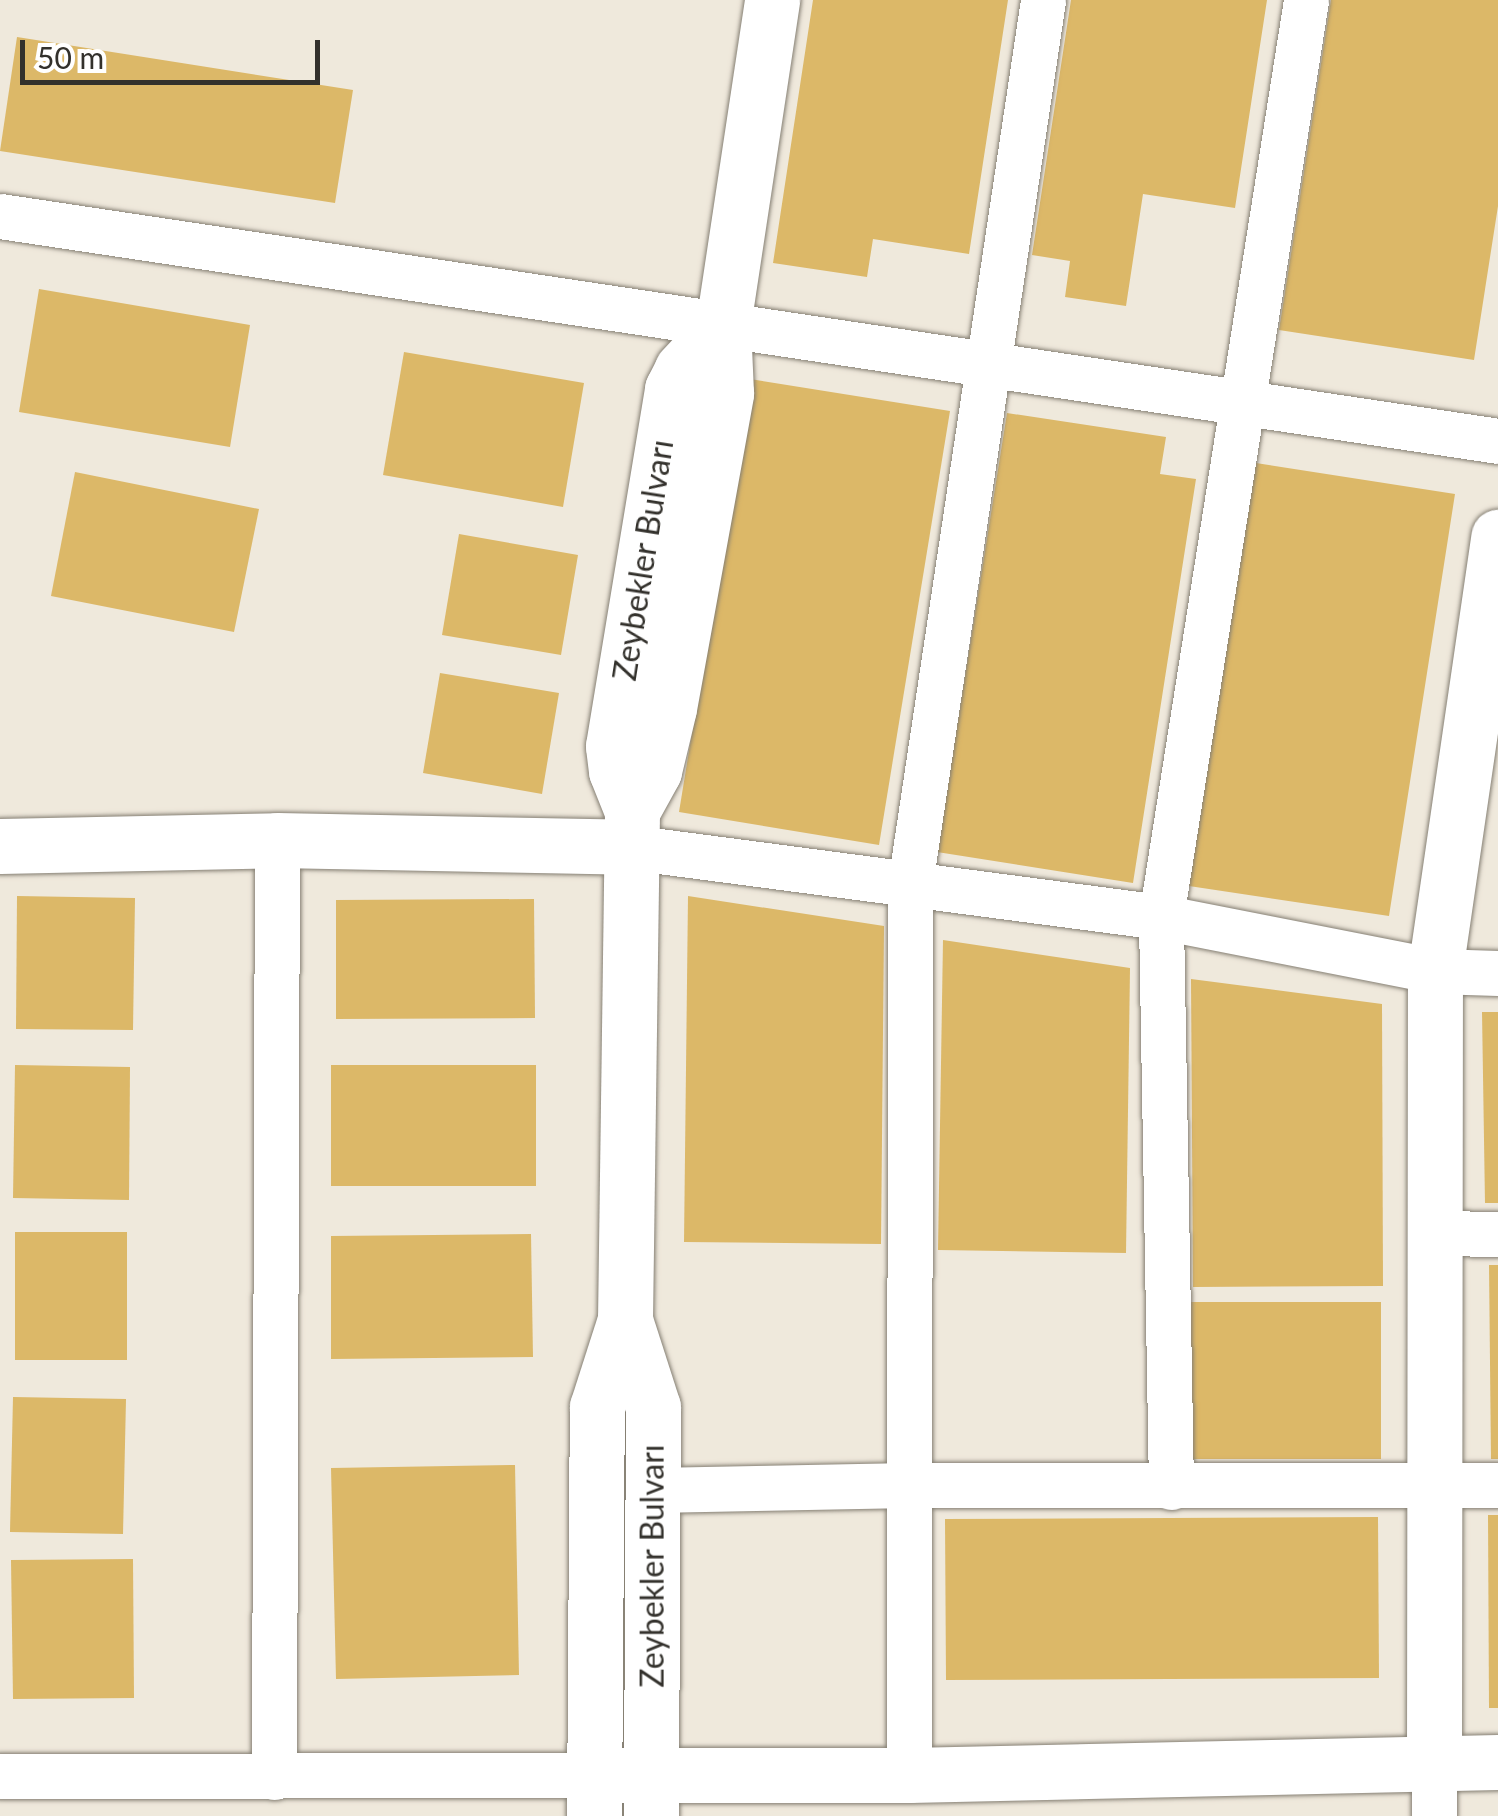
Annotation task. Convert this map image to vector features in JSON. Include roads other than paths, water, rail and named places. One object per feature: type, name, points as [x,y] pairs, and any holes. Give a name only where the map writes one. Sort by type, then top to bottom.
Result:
[{"type":"street","name":"Zeybekler Bulvarı","points":[[594,1796],[597,1406],[625,1320],[631,829],[654,772],[669,708],[726,393],[723,324],[772,0]]},
{"type":"street","points":[[909,1775],[910,884],[1043,0]]},
{"type":"street","points":[[1171,1487],[1161,917],[1306,0]]},
{"type":"street","points":[[0,216],[1498,440]]},
{"type":"street","points":[[1434,1790],[1438,1486],[1435,971],[1485,706],[1498,537]]},
{"type":"street","points":[[0,846],[631,829],[910,884],[1161,917],[1435,971],[1498,973]]},
{"type":"street","points":[[274,1777],[277,840]]},
{"type":"street","points":[[1437,1233],[1498,1234]]},
{"type":"street","name":"Zeybekler Bulvarı","points":[[625,1320],[653,1407],[651,1795]]},
{"type":"street","points":[[653,1490],[910,1485],[1498,1485]]},
{"type":"street","points":[[0,1776],[274,1777],[594,1796],[909,1775],[1434,1790],[1498,1762]]}]
